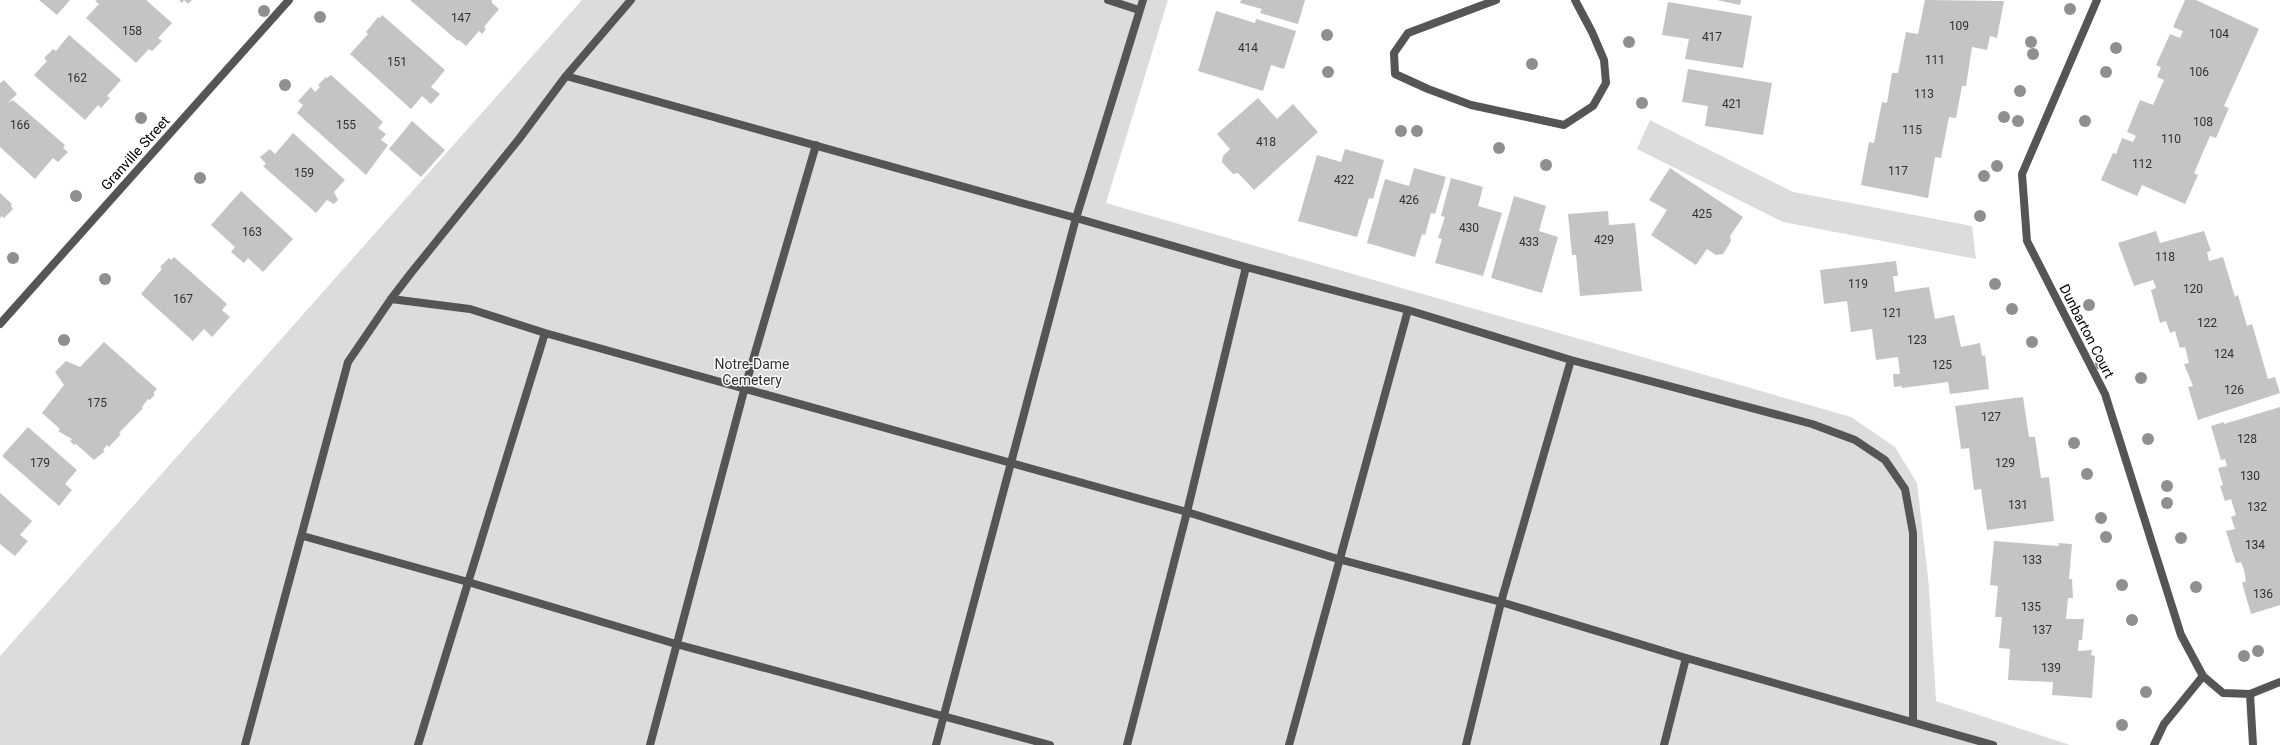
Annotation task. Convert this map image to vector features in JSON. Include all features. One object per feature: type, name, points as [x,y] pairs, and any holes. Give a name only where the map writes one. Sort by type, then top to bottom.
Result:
[{"type":"street","name":"Granville Street","points":[[0,324],[289,0]]},
{"type":"street","points":[[245,745],[348,362],[391,299],[566,76],[631,0]]},
{"type":"street","points":[[1108,0],[1139,10]]},
{"type":"street","points":[[936,745],[1076,218],[1143,0]]},
{"type":"street","points":[[1496,0],[1408,33],[1394,53],[1396,74],[1471,105],[1564,125],[1593,106],[1606,83],[1604,60],[1592,32],[1575,0]]},
{"type":"street","name":"Dunbarton Court","points":[[2097,0],[2022,174],[2027,241],[2105,394],[2181,635],[2203,676],[2223,693],[2250,694],[2280,682]]},
{"type":"street","points":[[566,76],[1076,218],[1246,268],[1408,310],[1571,360],[1812,424],[1855,440],[1885,460],[1905,489],[1913,533],[1912,722]]},
{"type":"street","points":[[650,745],[745,387],[816,145]]},
{"type":"street","points":[[1126,745],[1187,512],[1246,268]]},
{"type":"street","points":[[391,299],[470,308],[545,333],[745,387],[1187,512],[1338,559],[1501,602],[1686,658],[1993,745]]},
{"type":"street","points":[[1288,745],[1338,559],[1408,310]]},
{"type":"street","points":[[418,745],[545,333]]},
{"type":"street","points":[[1466,745],[1501,602],[1571,360]]},
{"type":"street","points":[[302,536],[468,582],[676,644],[1050,745]]},
{"type":"street","points":[[1664,745],[1686,658]]},
{"type":"street","points":[[2154,745],[2164,724],[2203,676]]},
{"type":"street","points":[[2250,694],[2254,745]]},
{"type":"green space","name":"Notre-Dame Cemetery","points":[[582,0],[1168,0],[1106,203],[1851,417],[1895,447],[1917,483],[1929,586],[1936,701],[2070,745],[0,745],[0,656]]},
{"type":"green space","points":[[1650,120],[1793,192],[1972,226],[1976,259],[1783,222],[1637,149]]},
{"type":"building","points":[[39,0],[70,0],[57,15]]},
{"type":"building","points":[[146,0],[172,23],[158,38],[162,41],[152,51],[149,49],[136,63],[86,18],[99,4],[95,1]]},
{"type":"building","points":[[184,0],[192,0],[188,4]]},
{"type":"building","points":[[410,0],[492,0],[492,3],[499,9],[484,27],[486,29],[482,34],[479,31],[466,46],[459,40],[458,41]]},
{"type":"building","points":[[1241,0],[1305,0],[1298,24],[1260,13],[1262,9],[1240,3]]},
{"type":"building","points":[[1717,0],[1741,0],[1740,5]]},
{"type":"building","points":[[1925,0],[2004,1],[1997,38],[1990,36],[1987,50],[1972,47],[1966,86],[1962,86],[1956,118],[1949,117],[1941,158],[1935,157],[1928,198],[1861,185],[1869,142],[1874,143],[1882,102],[1887,103],[1892,73],[1898,73],[1906,32],[1918,34]]},
{"type":"building","points":[[2185,0],[2196,0],[2259,29],[2224,106],[2229,108],[2216,138],[2210,136],[2194,173],[2198,175],[2185,204],[2142,185],[2137,196],[2101,180],[2113,153],[2116,154],[2122,138],[2133,142],[2136,136],[2127,132],[2140,100],[2153,105],[2164,80],[2157,77],[2161,67],[2156,65],[2170,34],[2180,38],[2183,31],[2173,27]]},
{"type":"building","points":[[1668,2],[1752,16],[1743,68],[1685,59],[1689,39],[1662,35]]},
{"type":"building","points":[[1216,11],[1255,23],[1256,19],[1296,31],[1284,69],[1271,65],[1263,91],[1198,71]]},
{"type":"building","points":[[382,15],[445,70],[431,87],[440,94],[431,104],[422,96],[411,109],[350,54],[368,34],[366,32],[378,17],[380,18]]},
{"type":"building","points":[[69,35],[121,80],[107,96],[110,98],[101,108],[98,105],[85,120],[34,75],[47,61],[44,58],[53,49],[56,51]]},
{"type":"building","points":[[1688,69],[1772,83],[1763,135],[1705,126],[1708,106],[1682,102]]},
{"type":"building","points":[[331,75],[383,122],[378,128],[386,134],[381,140],[388,145],[366,175],[297,113],[303,105],[298,101],[311,87],[315,92],[320,87],[318,85],[326,77],[327,78]]},
{"type":"building","points":[[4,80],[17,94],[8,103],[13,100],[65,145],[63,148],[68,152],[58,162],[53,158],[35,179],[0,147],[0,83]]},
{"type":"building","points":[[1258,98],[1277,119],[1293,104],[1318,132],[1254,190],[1238,173],[1233,174],[1222,162],[1223,156],[1230,149],[1217,134]]},
{"type":"building","points":[[412,121],[445,150],[421,177],[389,149]]},
{"type":"building","points":[[293,133],[345,180],[334,192],[338,200],[334,204],[327,200],[316,213],[263,166],[266,164],[260,157],[270,149],[275,154]]},
{"type":"building","points":[[1345,149],[1384,160],[1373,199],[1369,198],[1357,237],[1298,221],[1317,155],[1341,162]]},
{"type":"building","points":[[1414,168],[1446,177],[1435,214],[1431,213],[1425,235],[1422,234],[1415,257],[1367,243],[1385,179],[1409,186]]},
{"type":"building","points":[[1670,168],[1743,217],[1730,236],[1731,241],[1723,254],[1716,255],[1707,249],[1696,265],[1651,235],[1667,210],[1649,200]]},
{"type":"building","points":[[1451,178],[1483,187],[1478,206],[1502,213],[1483,276],[1435,263],[1442,239],[1438,238],[1445,217],[1441,216]]},
{"type":"building","points":[[241,191],[293,239],[263,272],[248,258],[244,263],[231,252],[235,247],[211,225]]},
{"type":"building","points":[[0,193],[12,204],[11,206],[13,209],[4,218],[2,216],[0,218]]},
{"type":"building","points":[[1514,196],[1546,206],[1539,231],[1558,237],[1542,293],[1491,278]]},
{"type":"building","points":[[1608,211],[1609,225],[1635,223],[1642,291],[1580,296],[1576,255],[1572,255],[1568,214]]},
{"type":"building","points":[[2156,231],[2160,243],[2204,231],[2211,251],[2207,252],[2209,261],[2223,257],[2235,297],[2238,295],[2247,326],[2252,324],[2268,379],[2275,377],[2280,393],[2198,420],[2188,387],[2193,386],[2184,364],[2189,363],[2185,347],[2180,348],[2175,331],[2170,333],[2166,321],[2160,323],[2151,290],[2156,288],[2153,280],[2134,286],[2118,243]]},
{"type":"building","points":[[174,257],[227,304],[222,310],[230,317],[212,337],[204,329],[193,341],[141,294],[162,269],[160,267],[169,258],[171,260]]},
{"type":"building","points":[[1896,261],[1898,276],[1893,276],[1895,292],[1929,287],[1935,319],[1954,315],[1961,347],[1980,343],[1982,356],[1985,355],[1989,389],[1950,394],[1948,382],[1902,388],[1902,386],[1894,387],[1893,374],[1900,374],[1898,357],[1876,360],[1872,329],[1851,332],[1847,301],[1824,304],[1820,270]]},
{"type":"building","points":[[104,342],[157,389],[153,393],[155,394],[150,400],[148,399],[142,407],[143,408],[119,433],[121,434],[109,447],[107,445],[103,450],[105,451],[94,460],[76,444],[74,445],[70,441],[72,439],[58,431],[60,429],[42,413],[64,385],[55,372],[66,361],[80,367]]},
{"type":"building","points":[[2023,397],[2029,437],[2035,437],[2041,478],[2049,477],[2054,521],[1987,530],[1981,489],[1974,490],[1969,448],[1961,449],[1955,406]]},
{"type":"building","points":[[2280,407],[2280,605],[2251,614],[2242,583],[2246,581],[2244,570],[2241,562],[2236,563],[2226,531],[2235,529],[2231,517],[2236,515],[2231,499],[2225,501],[2220,486],[2223,485],[2218,468],[2227,466],[2225,459],[2221,460],[2211,426],[2224,422],[2224,424]]},
{"type":"building","points":[[28,427],[77,470],[65,484],[72,490],[59,506],[2,456]]},
{"type":"building","points":[[0,493],[32,521],[20,535],[28,541],[15,556],[0,544]]},
{"type":"building","points":[[1994,541],[2059,546],[2058,543],[2072,544],[2069,579],[2072,579],[2073,598],[2068,598],[2066,619],[2084,619],[2082,640],[2079,640],[2078,651],[2092,650],[2091,655],[2095,656],[2092,698],[2052,695],[2053,682],[2008,680],[2010,649],[1999,648],[2002,617],[1995,617],[1998,586],[1990,585]]}]
